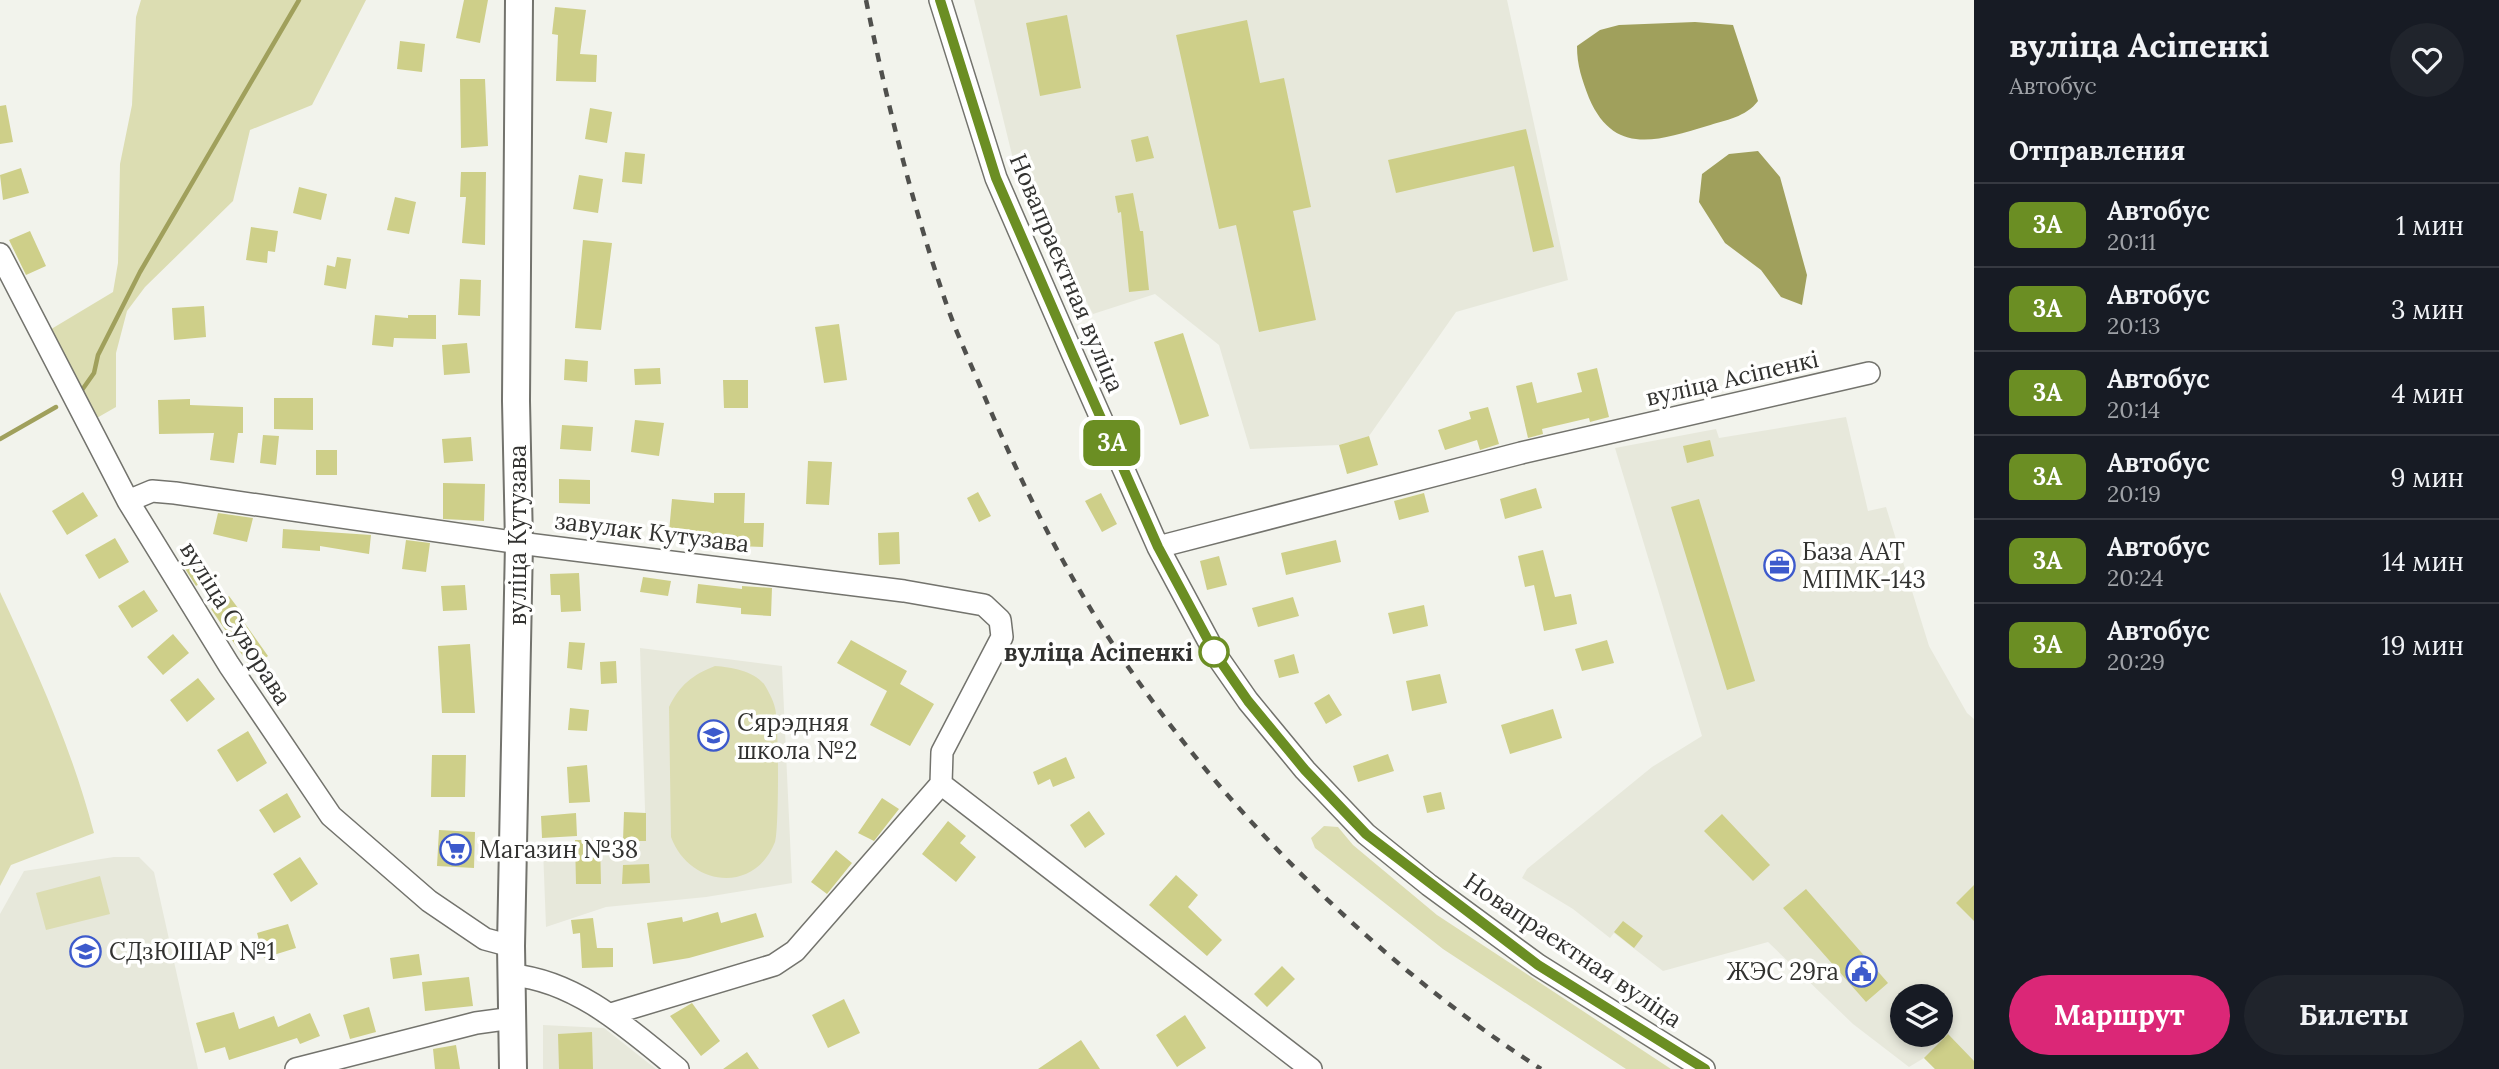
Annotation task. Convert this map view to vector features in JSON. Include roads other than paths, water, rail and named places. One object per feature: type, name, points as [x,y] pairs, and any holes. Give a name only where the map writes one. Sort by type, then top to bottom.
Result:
[{"type":"main road","name":"вуліца Кутузава","points":[[513,1069],[511,946],[519,543],[519,0]]},
{"type":"street","name":"Новапраектная вуліца","points":[[940,0],[996,178],[1158,547],[1216,655],[1248,701],[1305,770],[1366,834],[1538,965],[1704,1069]]},
{"type":"street","name":"вуліца Суворава","points":[[0,254],[128,501],[229,665],[331,816],[429,901],[485,939],[511,946]]},
{"type":"street","name":"вуліца Асіпенкі","points":[[1158,547],[1521,453],[1869,373]]},
{"type":"street","name":"завулак Кутузава","points":[[128,501],[152,491],[175,493],[519,543],[904,591],[984,605],[1000,620],[1002,637],[943,752],[941,784]]},
{"type":"street","points":[[611,1014],[774,965],[794,951],[941,784],[1311,1069]]},
{"type":"street","points":[[512,975],[534,977],[552,984],[611,1014],[678,1069]]},
{"type":"street","points":[[296,1069],[476,1023],[512,1018]]},
{"type":"waterway","points":[[82,390],[94,373],[98,355],[140,272],[299,0]]},
{"type":"waterway","points":[[0,439],[56,407]]},
{"type":"railway","points":[[866,0],[901,153],[950,314],[1023,482],[1053,543],[1105,632],[1148,695],[1195,756],[1246,816],[1300,873],[1357,927],[1417,978],[1478,1026],[1541,1069]]},
{"type":"place","name":"База ААТ МПМК-143","points":[[1779,565]]},
{"type":"place","name":"вуліца Асіпенкі","points":[[1214,652]]},
{"type":"place","name":"Сярэдняя школа №2","points":[[714,736]]},
{"type":"place","name":"Магазин №38","points":[[456,849]]},
{"type":"place","name":"СДзЮШАР №1","points":[[86,951]]},
{"type":"place","name":"ЖЭС 29га","points":[[1862,971]]}]
